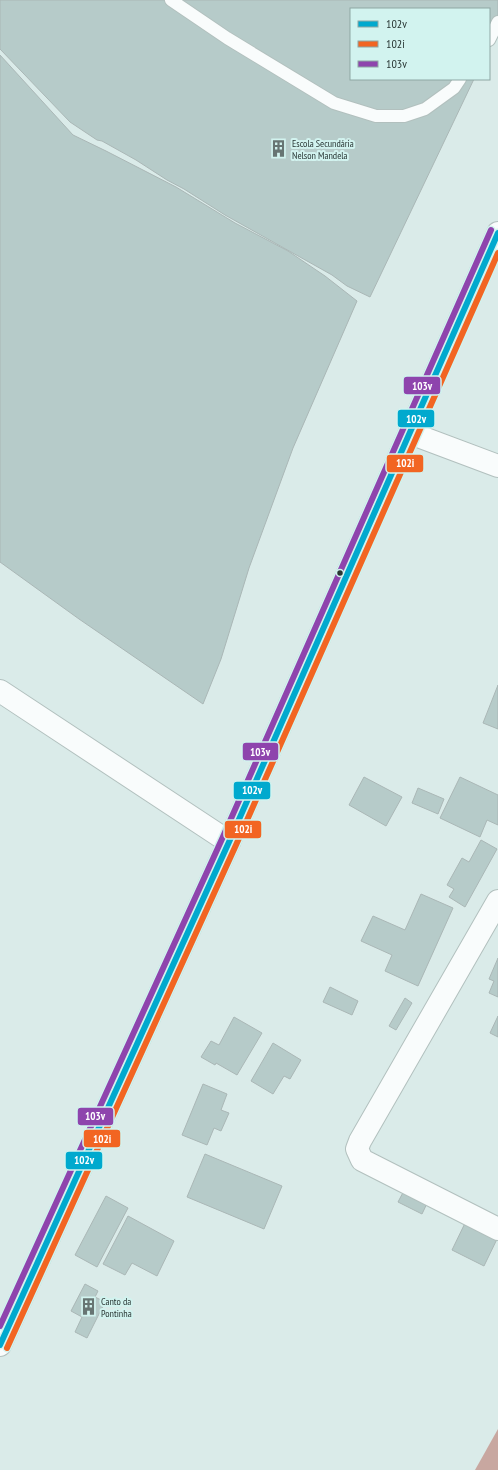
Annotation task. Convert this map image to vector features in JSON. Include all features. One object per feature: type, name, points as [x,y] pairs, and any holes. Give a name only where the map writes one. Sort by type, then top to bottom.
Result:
[{"type":"main road","points":[[0,1346],[228,842],[498,233]]},
{"type":"main road","points":[[410,433],[498,466]]},
{"type":"main road","points":[[0,691],[228,842]]},
{"type":"main road","points":[[498,901],[360,1141],[357,1149],[362,1160],[498,1229]]},
{"type":"lane","points":[[171,0],[227,38],[334,103],[376,116],[404,116],[425,109],[454,88],[459,80]]},
{"type":"lane","points":[[490,38],[498,22]]},
{"type":"shaded area","points":[[498,1429],[498,1470],[475,1470]]},
{"type":"building","name":"Escola Secundária Nelson Mandela","points":[[0,0],[498,0],[498,28],[490,46],[490,8],[350,8],[350,80],[474,80],[370,297],[347,286],[332,275],[225,215],[136,160],[102,141],[97,140],[70,122],[0,49]]},
{"type":"building","points":[[0,55],[73,135],[176,187],[235,223],[288,251],[325,276],[357,301],[293,448],[249,568],[221,659],[203,704],[79,619],[0,562]]},
{"type":"building","points":[[498,685],[498,729],[483,723]]},
{"type":"building","points":[[364,777],[402,797],[386,826],[349,805]]},
{"type":"building","points":[[460,777],[498,795],[498,825],[487,820],[480,837],[440,818]]},
{"type":"building","points":[[418,788],[444,799],[438,814],[412,803]]},
{"type":"building","points":[[481,840],[497,849],[465,907],[449,897],[454,889],[447,885],[462,858],[469,862]]},
{"type":"building","points":[[421,894],[453,908],[418,986],[385,971],[392,955],[361,941],[373,916],[405,930]]},
{"type":"building","points":[[498,958],[498,997],[489,993],[494,981],[489,979]]},
{"type":"building","points":[[330,987],[358,1001],[352,1015],[323,1002]]},
{"type":"building","points":[[405,998],[412,1003],[396,1030],[389,1026]]},
{"type":"building","points":[[498,1016],[498,1037],[490,1033]]},
{"type":"building","points":[[234,1017],[262,1033],[237,1075],[216,1063],[215,1065],[201,1057],[211,1041],[219,1045]]},
{"type":"building","points":[[273,1043],[301,1060],[290,1079],[284,1076],[273,1094],[251,1081]]},
{"type":"building","points":[[203,1084],[227,1094],[221,1110],[229,1113],[221,1131],[214,1128],[207,1145],[182,1135]]},
{"type":"building","points":[[205,1154],[282,1186],[264,1229],[187,1197]]},
{"type":"building","points":[[407,1185],[430,1197],[422,1214],[398,1202]]},
{"type":"building","points":[[106,1196],[128,1208],[97,1267],[75,1255]]},
{"type":"building","points":[[128,1216],[174,1241],[157,1276],[132,1263],[125,1275],[103,1264]]},
{"type":"building","points":[[468,1217],[498,1237],[484,1266],[452,1250]]},
{"type":"building","name":"Canto da Pontinha","points":[[85,1284],[98,1291],[95,1297],[105,1302],[87,1338],[75,1332],[82,1317],[71,1311]]},
{"type":"transit line","name":"103v","points":[[0,1326],[222,839],[491,230]]},
{"type":"transit line","name":"102v","points":[[0,1345],[229,842],[498,233]]},
{"type":"transit line","name":"102i","points":[[7,1348],[236,845],[498,253]]},
{"type":"place","name":"Escola Secundária Nelson Mandela","points":[[279,149]]},
{"type":"place","name":"Canto da Pontinha","points":[[88,1307]]}]
